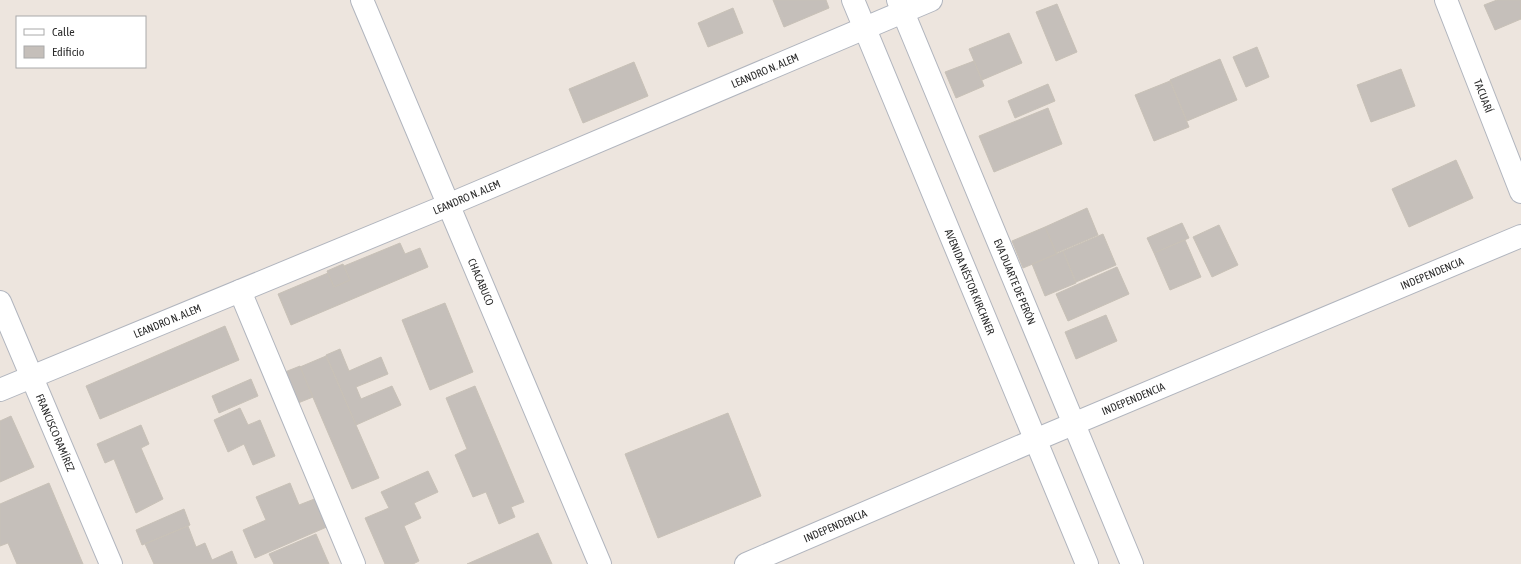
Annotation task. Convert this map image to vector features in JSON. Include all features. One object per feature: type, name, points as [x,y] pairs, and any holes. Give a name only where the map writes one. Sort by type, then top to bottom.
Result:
[{"type":"street","name":"CHACABUCO","points":[[362,0],[600,564]]},
{"type":"street","name":"AVENIDA NÉSTOR KIRCHNER","points":[[853,0],[1087,564]]},
{"type":"street","name":"LEANDRO N. ALEM","points":[[0,390],[448,205],[864,28],[900,6],[931,0]]},
{"type":"street","name":"TACUARÍ","points":[[1446,0],[1521,192]]},
{"type":"street","name":"EVA DUARTE DE PERÓN","points":[[900,6],[1132,564]]},
{"type":"street","name":"INDEPENDENCIA","points":[[746,564],[1035,440],[1521,236]]},
{"type":"street","points":[[240,291],[354,564]]},
{"type":"street","name":"FRANCISCO RAMÍREZ","points":[[0,302],[111,564]]},
{"type":"building","points":[[773,0],[826,0],[829,8],[784,27]]},
{"type":"building","points":[[1497,0],[1521,0],[1521,19],[1495,30],[1484,5]]},
{"type":"building","points":[[1057,4],[1077,52],[1056,61],[1036,12]]},
{"type":"building","points":[[733,8],[743,33],[708,47],[698,23]]},
{"type":"building","points":[[1009,33],[1022,63],[982,80],[969,49]]},
{"type":"building","points":[[1257,47],[1269,77],[1246,87],[1233,57]]},
{"type":"building","points":[[1220,59],[1237,100],[1187,121],[1170,80]]},
{"type":"building","points":[[974,61],[984,86],[956,98],[945,72]]},
{"type":"building","points":[[634,62],[648,96],[583,123],[569,89]]},
{"type":"building","points":[[1401,69],[1415,106],[1371,122],[1357,85]]},
{"type":"building","points":[[1170,81],[1189,127],[1154,141],[1135,95]]},
{"type":"building","points":[[1048,84],[1055,101],[1015,118],[1008,101]]},
{"type":"building","points":[[1048,108],[1062,144],[994,172],[979,136]]},
{"type":"building","points":[[1456,160],[1473,198],[1409,227],[1392,189]]},
{"type":"building","points":[[1087,208],[1098,235],[1056,253],[1045,227]]},
{"type":"building","points":[[1182,223],[1189,238],[1154,253],[1147,238]]},
{"type":"building","points":[[1219,225],[1238,265],[1212,277],[1193,237]]},
{"type":"building","points":[[1045,227],[1057,254],[1023,268],[1012,241]]},
{"type":"building","points":[[1103,234],[1116,265],[1076,282],[1063,251]]},
{"type":"building","points":[[1185,240],[1201,277],[1170,290],[1154,253]]},
{"type":"building","points":[[400,243],[405,254],[420,248],[428,267],[291,325],[278,294],[328,273],[334,287],[350,280],[344,266]]},
{"type":"building","points":[[1063,251],[1076,283],[1045,296],[1032,264]]},
{"type":"building","points":[[343,264],[350,280],[334,287],[327,271]]},
{"type":"building","points":[[1117,267],[1129,294],[1068,321],[1056,294]]},
{"type":"building","points":[[445,303],[473,372],[430,390],[402,320]]},
{"type":"building","points":[[1106,315],[1117,341],[1076,359],[1065,332]]},
{"type":"building","points":[[225,326],[239,360],[100,419],[86,386]]},
{"type":"building","points":[[340,349],[349,371],[381,357],[388,374],[356,387],[361,399],[392,386],[401,405],[356,425],[326,355]]},
{"type":"building","points":[[326,356],[379,478],[352,489],[300,367]]},
{"type":"building","points":[[300,366],[313,397],[298,403],[285,372]]},
{"type":"building","points":[[251,379],[258,396],[219,413],[212,396]]},
{"type":"building","points":[[475,386],[524,502],[511,507],[515,517],[499,524],[486,492],[473,497],[455,455],[467,449],[446,398]]},
{"type":"building","points":[[240,408],[248,425],[260,420],[275,456],[253,465],[244,444],[228,452],[214,420]]},
{"type":"building","points":[[728,413],[761,496],[658,538],[625,454]]},
{"type":"building","points":[[11,416],[34,467],[0,482],[0,421]]},
{"type":"building","points":[[141,425],[149,444],[141,448],[163,499],[136,513],[114,459],[105,463],[97,444]]},
{"type":"building","points":[[428,471],[438,492],[414,503],[421,518],[404,526],[419,561],[413,564],[385,564],[365,518],[389,508],[381,492]]},
{"type":"building","points":[[49,483],[83,564],[17,564],[8,543],[0,546],[0,504]]},
{"type":"building","points":[[290,483],[299,505],[317,498],[329,526],[255,558],[243,530],[266,520],[256,497]]},
{"type":"building","points":[[184,509],[190,525],[142,545],[136,530]]},
{"type":"building","points":[[188,526],[196,547],[205,543],[212,560],[232,551],[237,564],[154,564],[145,544]]},
{"type":"building","points":[[538,533],[552,564],[467,564]]},
{"type":"building","points":[[316,534],[329,564],[274,564],[269,554]]}]
